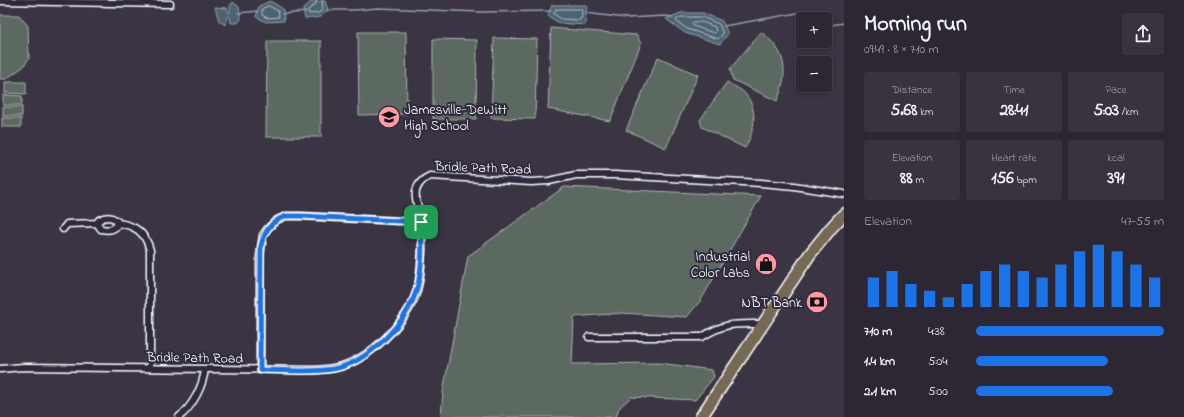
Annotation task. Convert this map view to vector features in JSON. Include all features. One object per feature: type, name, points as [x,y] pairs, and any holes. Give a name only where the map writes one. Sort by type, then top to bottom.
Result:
[{"type":"highway","points":[[701,417],[810,254],[844,214]]},
{"type":"street","points":[[0,1],[170,4]]},
{"type":"street","name":"Bridle Path Road","points":[[0,369],[22,366],[315,370],[333,369],[358,359],[382,341],[406,313],[416,293],[422,252],[421,222],[416,199],[416,191],[423,179],[436,176],[531,182],[549,181],[576,175],[615,175],[761,183],[794,186],[844,194]]},
{"type":"street","points":[[260,370],[260,256],[264,235],[268,228],[281,218],[301,216],[421,222]]},
{"type":"street","points":[[97,224],[99,220],[104,217],[113,218],[117,223],[133,226],[144,235],[148,242],[150,250],[150,368]]},
{"type":"street","points":[[97,224],[101,229],[106,230],[115,228],[117,223]]},
{"type":"street","points":[[63,229],[67,224],[97,224]]},
{"type":"street","points":[[589,338],[702,337],[716,329],[732,324],[763,324]]},
{"type":"street","points":[[179,417],[191,404],[202,384],[205,369]]},
{"type":"shaded area","points":[[0,15],[19,15],[28,26],[29,58],[23,67],[6,79],[0,79]]},
{"type":"shaded area","points":[[551,28],[637,35],[641,44],[610,121],[548,109]]},
{"type":"shaded area","points":[[358,32],[406,32],[407,114],[359,115]]},
{"type":"shaded area","points":[[761,32],[770,39],[776,47],[781,55],[783,63],[783,81],[777,101],[733,80],[730,69]]},
{"type":"shaded area","points":[[494,38],[537,39],[535,119],[491,118]]},
{"type":"shaded area","points":[[433,39],[477,40],[476,119],[433,119]]},
{"type":"shaded area","points":[[267,41],[321,41],[321,137],[266,137]]},
{"type":"shaded area","points":[[658,57],[698,75],[666,148],[626,130]]},
{"type":"shaded area","points":[[5,82],[26,82],[26,94],[5,93]]},
{"type":"shaded area","points":[[727,82],[744,93],[753,108],[753,128],[745,148],[702,127],[700,120]]},
{"type":"shaded area","points":[[3,95],[22,96],[22,105],[3,105]]},
{"type":"shaded area","points":[[3,107],[22,107],[22,116],[3,116]]},
{"type":"shaded area","points":[[2,118],[21,118],[21,127],[2,127]]},
{"type":"shaded area","points":[[564,187],[761,196],[701,300],[687,317],[622,313],[574,317],[572,364],[660,363],[712,370],[714,377],[695,400],[631,397],[619,408],[616,417],[441,417],[443,392],[468,256]]},
{"type":"water","points":[[270,1],[283,9],[284,21],[266,22],[256,17],[259,6]]},
{"type":"water","points":[[325,1],[328,10],[320,17],[305,19],[303,9],[311,2]]},
{"type":"water","points":[[233,2],[239,7],[241,19],[238,23],[231,23],[230,17],[227,17],[226,25],[219,21],[215,7],[227,8],[228,12],[230,12],[230,6]]},
{"type":"water","points":[[552,5],[587,5],[585,25],[559,23],[548,16]]},
{"type":"water","points":[[680,13],[703,13],[722,21],[728,34],[720,44],[685,33],[666,19]]},
{"type":"waterway","points":[[327,10],[378,8],[480,12],[551,11]]},
{"type":"waterway","points":[[238,13],[258,11]]},
{"type":"waterway","points":[[282,14],[306,12]]},
{"type":"waterway","points":[[585,13],[626,18],[673,17]]},
{"type":"waterway","points":[[724,26],[796,13]]},
{"type":"waterway","points":[[832,25],[844,23]]},
{"type":"place","name":"Jamesville-DeWitt High School","points":[[389,117]]},
{"type":"place","name":"Industrial Color Labs","points":[[766,264]]},
{"type":"place","name":"NBT Bank","points":[[817,302]]},
{"type":"route","points":[[286,216],[421,222],[421,266],[418,286],[414,299],[406,313],[382,341],[358,359],[333,369],[260,370],[260,256],[264,235],[268,228],[277,220],[286,216]]}]
